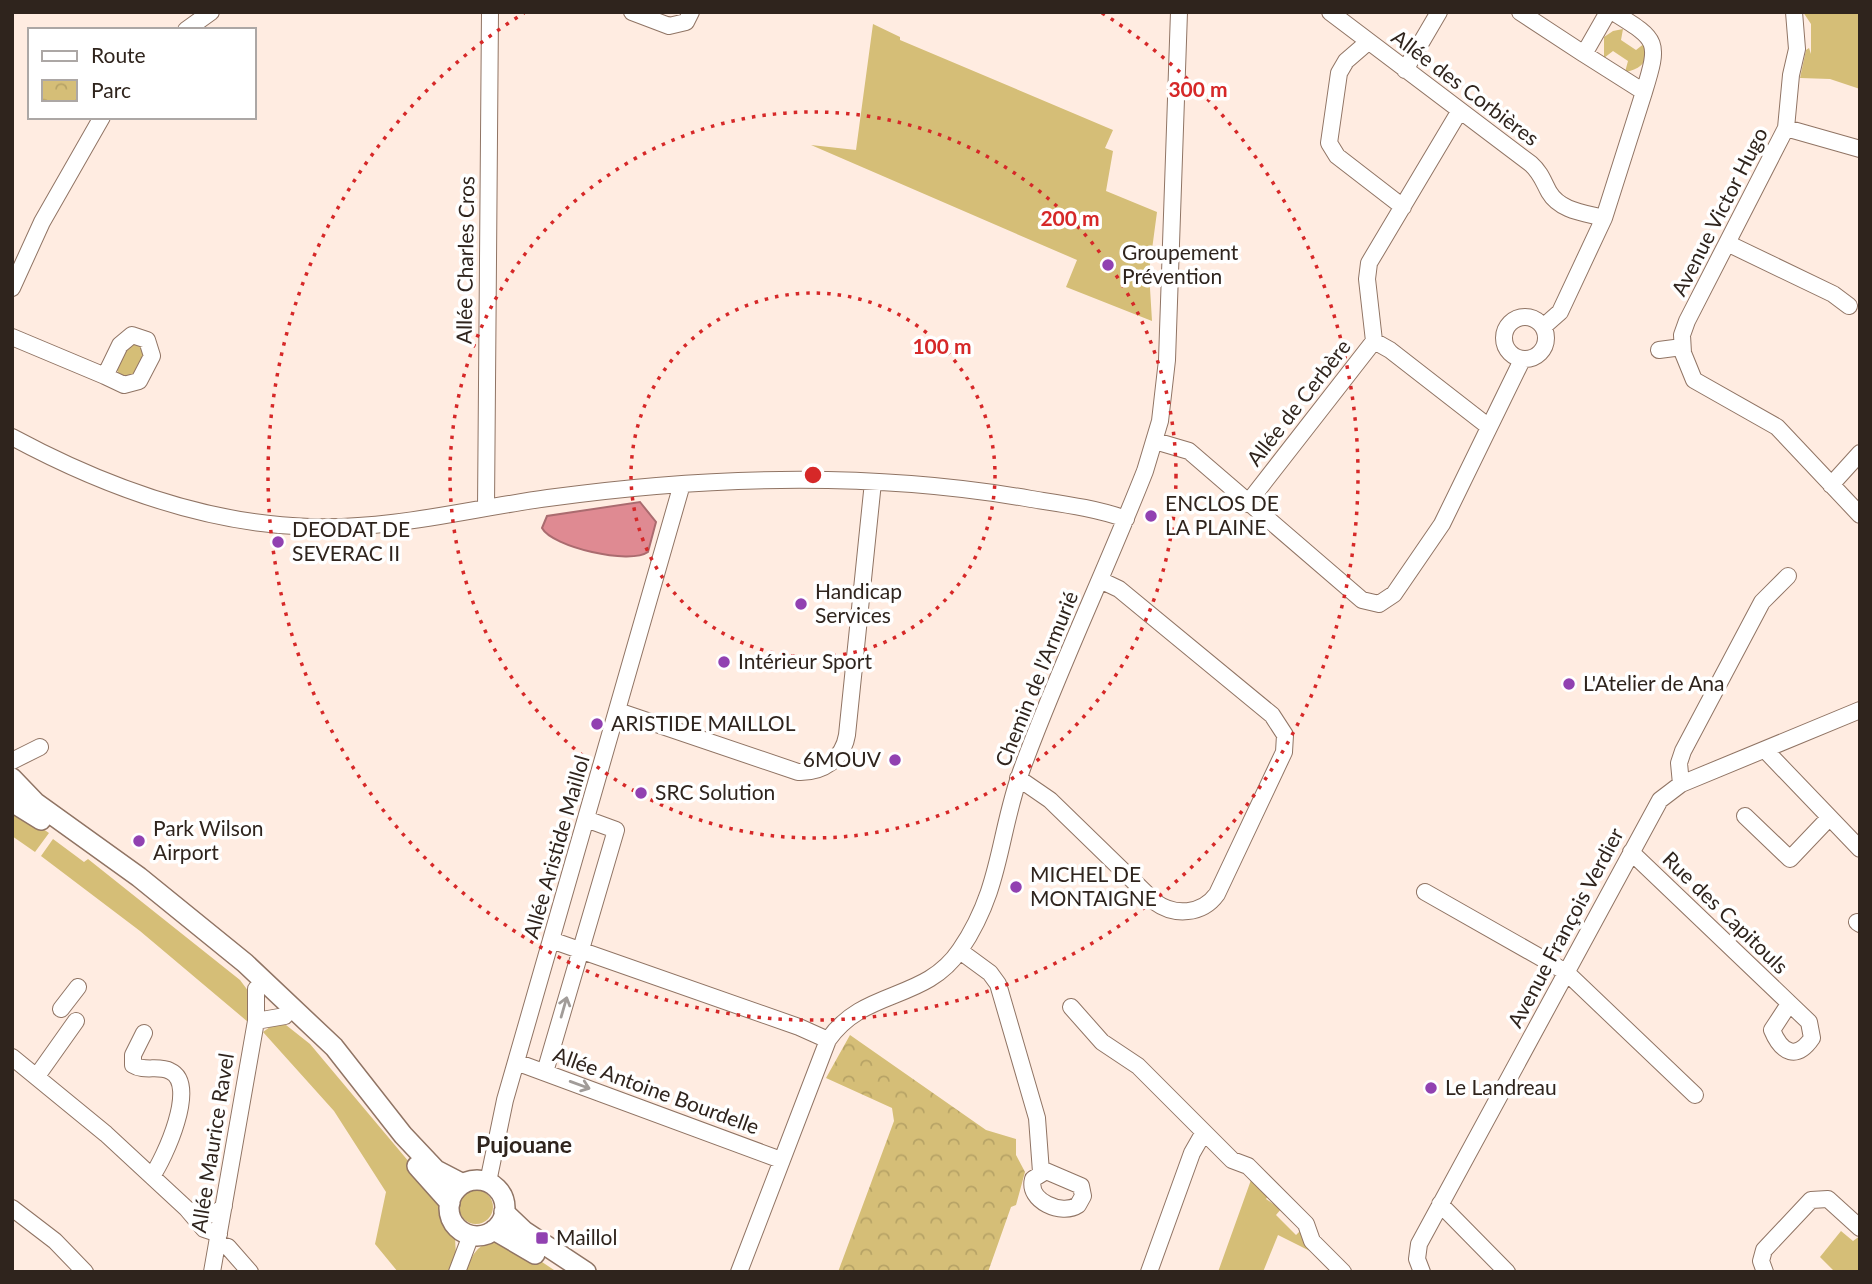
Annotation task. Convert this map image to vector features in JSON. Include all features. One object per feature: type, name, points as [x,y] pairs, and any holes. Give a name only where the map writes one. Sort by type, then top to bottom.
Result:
[{"type":"main road","points":[[12,778],[36,803],[139,877],[272,987],[334,1046],[403,1135],[436,1170],[463,1184],[479,1180],[488,1182],[501,1194],[504,1212],[524,1231],[586,1272]]},
{"type":"main road","points":[[12,802],[69,839],[134,887],[256,989],[329,1059],[450,1203]]},
{"type":"main road","points":[[463,1184],[450,1203],[449,1212],[457,1227],[471,1235],[494,1230],[562,1272]]},
{"type":"main road","points":[[494,1230],[504,1212]]},
{"type":"street","points":[[189,28],[211,12]]},
{"type":"street","name":"Allée Charles Cros","points":[[485,508],[491,12]]},
{"type":"street","points":[[632,12],[669,26],[686,22],[691,12]]},
{"type":"street","name":"Chemin de l'Armurié","points":[[739,1272],[828,1040],[856,1011],[884,997],[919,987],[944,970],[960,951],[981,914],[993,883],[1018,778],[1126,519],[1155,441],[1167,360],[1179,12]]},
{"type":"street","name":"Allée des Corbières","points":[[1330,12],[1536,168],[1549,192],[1560,205],[1604,218]]},
{"type":"street","points":[[1405,70],[1439,12]]},
{"type":"street","points":[[1520,12],[1644,92]]},
{"type":"street","points":[[1543,327],[1560,312],[1604,218],[1654,58],[1651,41],[1645,33],[1610,12],[1584,54]]},
{"type":"street","name":"Avenue Victor Hugo","points":[[1682,347],[1684,328],[1786,128],[1791,75],[1797,49],[1794,12]]},
{"type":"street","points":[[1368,41],[1346,61],[1339,73],[1329,143],[1337,156],[1402,207]]},
{"type":"street","points":[[1374,341],[1367,267],[1459,112]]},
{"type":"street","points":[[12,288],[42,222],[101,119]]},
{"type":"street","points":[[1786,128],[1860,149]]},
{"type":"street","points":[[1727,243],[1833,294],[1849,306]]},
{"type":"street","points":[[1525,316],[1535,319],[1543,327],[1546,334],[1543,349],[1530,359],[1512,356],[1505,347],[1503,337],[1506,326],[1514,319],[1525,316]]},
{"type":"street","points":[[12,337],[106,376]]},
{"type":"street","name":"Allée de Cerbère","points":[[1247,505],[1374,341],[1390,350],[1489,427]]},
{"type":"street","points":[[1659,350],[1682,347],[1685,364],[1694,380],[1777,427],[1860,515]]},
{"type":"street","points":[[1155,441],[1189,452],[1247,505],[1363,600],[1380,604],[1395,594],[1442,524],[1522,359]]},
{"type":"street","points":[[12,438],[104,481],[159,501],[241,521],[355,527],[395,524],[600,491],[770,480],[873,482],[981,491],[1073,506],[1126,519]]},
{"type":"street","points":[[1831,485],[1860,453]]},
{"type":"street","points":[[618,710],[798,772],[818,769],[838,757],[847,734],[873,482]]},
{"type":"street","name":"Allée Aristide Maillol","points":[[488,1182],[516,1062],[682,484]]},
{"type":"street","points":[[1681,785],[1679,763],[1683,751],[1762,601],[1788,576]]},
{"type":"street","points":[[1018,778],[1050,800],[1154,902],[1172,911],[1190,911],[1208,904],[1217,894],[1284,752],[1285,735],[1272,715],[1119,589],[1100,580]]},
{"type":"street","name":"Avenue François Verdier","points":[[1422,1272],[1417,1259],[1418,1246],[1660,800],[1681,785],[1860,710]]},
{"type":"street","points":[[12,761],[40,747]]},
{"type":"street","points":[[1765,750],[1828,819],[1860,849]]},
{"type":"street","points":[[1745,816],[1790,859],[1828,819]]},
{"type":"street","points":[[545,1072],[616,830],[586,819]]},
{"type":"street","name":"Rue des Capitouls","points":[[1632,852],[1789,1004]]},
{"type":"street","points":[[1425,892],[1566,972],[1695,1095]]},
{"type":"street","points":[[551,940],[786,1022],[828,1040]]},
{"type":"street","points":[[960,951],[984,968],[998,984],[1037,1118],[1041,1172]]},
{"type":"street","points":[[61,1009],[78,987]]},
{"type":"street","name":"Allée Maurice Ravel","points":[[214,1272],[223,1206],[257,1021],[256,989]]},
{"type":"street","points":[[1072,1007],[1102,1042],[1138,1066],[1232,1160],[1248,1166],[1306,1224],[1311,1239],[1327,1266],[1343,1272]]},
{"type":"street","points":[[257,1021],[285,1016]]},
{"type":"street","points":[[37,1076],[76,1021]]},
{"type":"street","points":[[144,1033],[133,1055],[133,1065],[168,1070],[177,1077],[180,1087],[175,1131],[166,1155],[152,1176]]},
{"type":"street","points":[[13,1059],[37,1076],[152,1176],[204,1229],[228,1247],[248,1272]]},
{"type":"street","name":"Allée Antoine Bourdelle","points":[[516,1062],[781,1160]]},
{"type":"street","points":[[1149,1272],[1192,1153],[1204,1132]]},
{"type":"street","points":[[1765,1272],[1761,1261],[1764,1250],[1811,1200],[1828,1199],[1860,1228]]},
{"type":"street","points":[[1440,1204],[1507,1272]]},
{"type":"street","points":[[187,1209],[205,1216],[215,1213],[223,1206]]},
{"type":"street","points":[[12,1208],[55,1241],[85,1272]]},
{"type":"street","points":[[457,1272],[471,1235]]},
{"type":"street","points":[[214,1272],[229,1266],[248,1272]]},
{"type":"green space","points":[[1803,12],[1860,12],[1860,89],[1830,79],[1800,78],[1806,50],[1809,48],[1811,54],[1811,24]]},
{"type":"green space","points":[[873,24],[900,37],[900,40],[1113,130],[1105,148],[1113,151],[1106,191],[1157,212],[1149,272],[1152,321],[1066,287],[1077,260],[811,145],[856,150]]},
{"type":"green space","points":[[1623,29],[1621,40],[1636,50],[1645,43],[1646,49],[1643,63],[1636,69],[1625,72],[1628,61],[1613,51],[1604,58],[1604,37]]},
{"type":"green space","points":[[140,341],[147,358],[142,359],[136,368],[139,372],[131,379],[120,376],[116,368],[126,352],[123,348],[126,344]]},
{"type":"green space","points":[[12,808],[49,833],[35,852],[12,836]]},
{"type":"green space","points":[[53,839],[84,862],[88,859],[240,980],[249,992],[248,1022],[140,931],[41,856]]},
{"type":"green space","points":[[274,1024],[286,1025],[310,1044],[425,1181],[439,1202],[446,1225],[455,1238],[456,1256],[452,1272],[398,1272],[375,1244],[386,1192],[334,1111],[263,1032]]},
{"type":"green space","points":[[850,1035],[986,1130],[1016,1139],[1016,1155],[1025,1172],[1016,1205],[1011,1207],[988,1272],[838,1272],[894,1121],[892,1108],[826,1078]]},
{"type":"green space","points":[[1251,1180],[1268,1196],[1266,1199],[1281,1209],[1276,1215],[1296,1235],[1301,1230],[1304,1242],[1316,1254],[1278,1235],[1263,1272],[1218,1272]]},
{"type":"green space","points":[[476,1190],[488,1195],[493,1207],[488,1219],[476,1224],[464,1219],[459,1207],[464,1195]]},
{"type":"green space","points":[[1841,1231],[1853,1241],[1860,1236],[1860,1272],[1835,1272],[1820,1257]]},
{"type":"green space","points":[[494,1240],[518,1246],[554,1270],[466,1272],[476,1252]]},
{"type":"shaded area","points":[[640,502],[656,522],[648,552],[639,555],[592,552],[560,542],[542,528],[547,516]]},
{"type":"place","name":"Groupement Prévention","points":[[1108,265]]},
{"type":"place","name":"ENCLOS DE LA PLAINE","points":[[1151,516]]},
{"type":"place","name":"DEODAT DE SEVERAC II","points":[[278,542]]},
{"type":"place","name":"Handicap Services","points":[[801,604]]},
{"type":"place","name":"Intérieur Sport","points":[[724,662]]},
{"type":"place","name":"L'Atelier de Ana","points":[[1569,684]]},
{"type":"place","name":"ARISTIDE MAILLOL","points":[[597,724]]},
{"type":"place","name":"6MOUV","points":[[895,760]]},
{"type":"place","name":"SRC Solution","points":[[641,793]]},
{"type":"place","name":"Park Wilson Airport","points":[[139,841]]},
{"type":"place","name":"MICHEL DE MONTAIGNE","points":[[1016,887]]},
{"type":"place","name":"Le Landreau","points":[[1431,1088]]},
{"type":"place","name":"Maillol","points":[[542,1238]]},
{"type":"district","name":"Pujouane","points":[[524,1145]]}]
